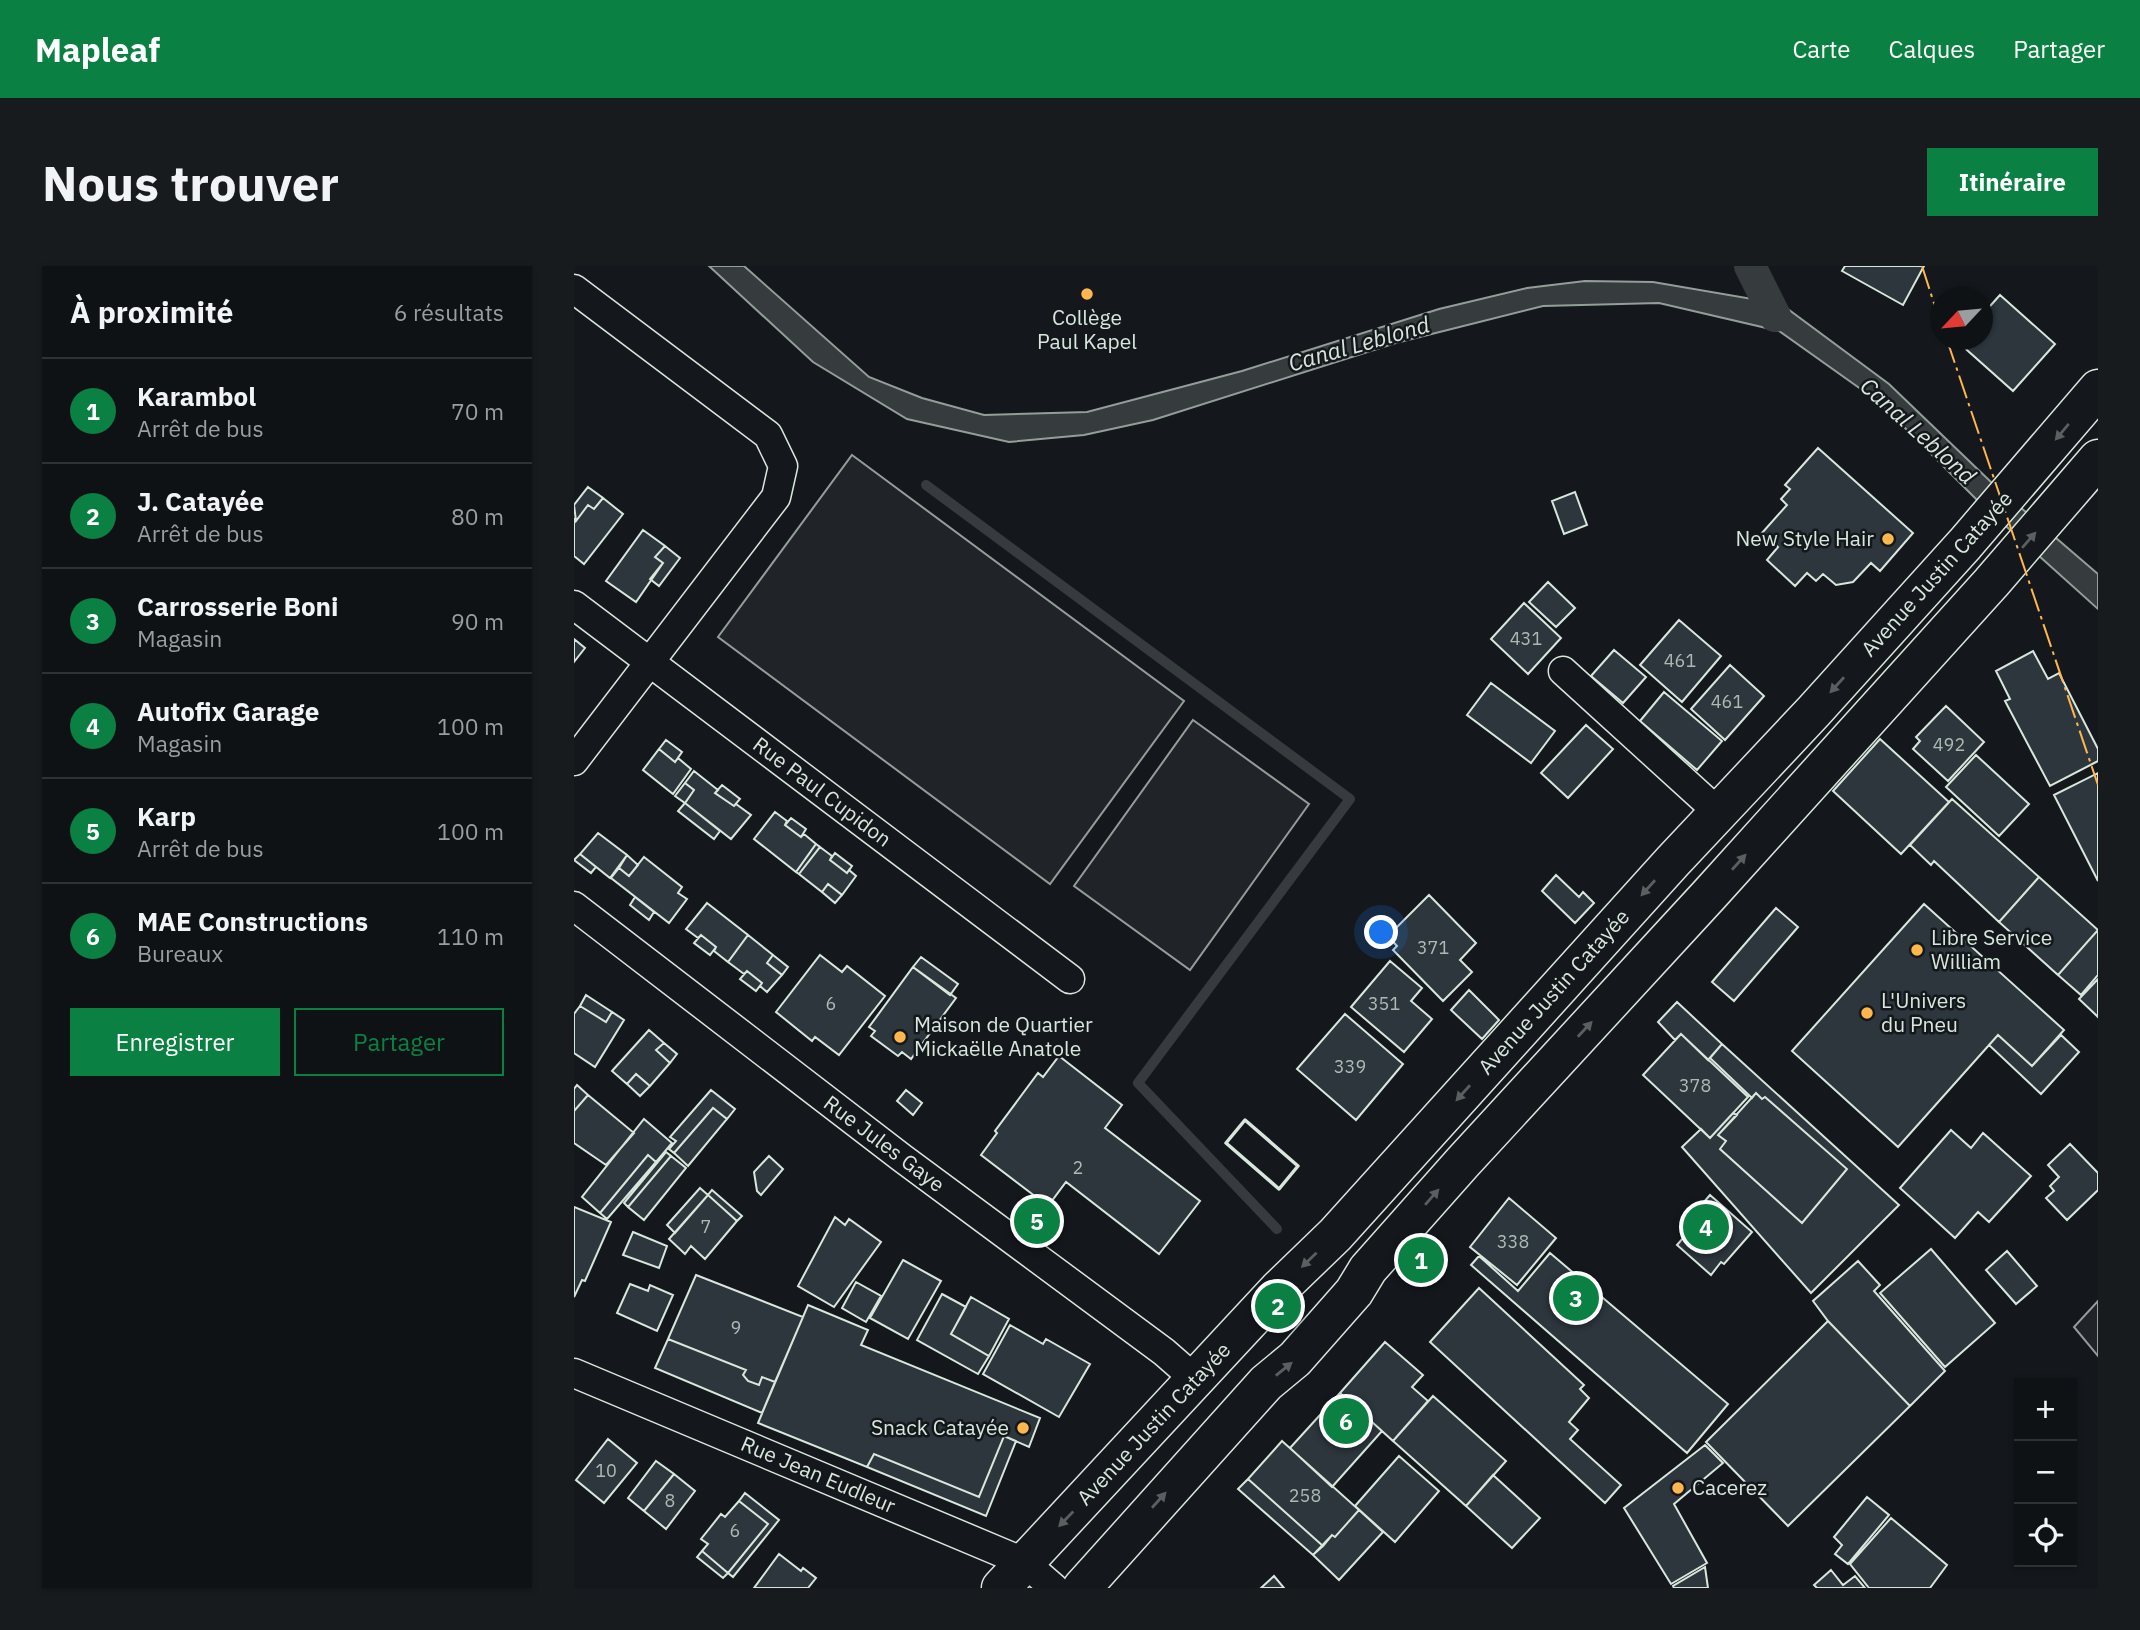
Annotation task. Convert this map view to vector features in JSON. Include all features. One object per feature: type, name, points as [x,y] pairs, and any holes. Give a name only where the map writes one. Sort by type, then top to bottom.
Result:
[{"type":"main road","name":"Avenue Justin Catayée","points":[[1012,1575],[1279,1289],[1335,1235],[1965,544],[2098,389]]},
{"type":"main road","points":[[1082,1588],[1266,1383],[1295,1359],[1354,1292],[1368,1269],[1470,1154],[1718,885],[1998,575],[2098,459]]},
{"type":"street","points":[[574,289],[768,435],[783,466],[776,497],[574,761]]},
{"type":"street","name":"Rue Paul Cupidon","points":[[574,605],[1070,979]]},
{"type":"street","points":[[1563,671],[1718,812]]},
{"type":"street","name":"Rue Jules Gaye","points":[[574,906],[902,1158],[1164,1352],[1196,1380]]},
{"type":"street","name":"Rue Jean Eudleur","points":[[574,1373],[1012,1575],[1054,1588]]},
{"type":"shaded area","points":[[852,455],[1184,701],[1050,884],[718,637]]},
{"type":"shaded area","points":[[1193,720],[1309,804],[1190,970],[1074,886]]},
{"type":"shaded area","points":[[2098,1301],[2098,1356],[2074,1327]]},
{"type":"water","name":"Canal Leblond","points":[[709,266],[744,266],[869,377],[922,398],[984,415],[1087,412],[1242,371],[1439,309],[1527,288],[1585,281],[1653,282],[1781,304],[1889,384],[1992,483],[2098,574],[2098,609],[1978,501],[1879,402],[1779,331],[1659,303],[1543,306],[1396,343],[1153,420],[1084,435],[1009,442],[907,419],[813,362]]},
{"type":"building","points":[[1845,266],[1924,266],[1903,305],[1842,271]]},
{"type":"building","points":[[2000,295],[2055,344],[2013,391],[1967,350],[1993,350],[1993,303]]},
{"type":"building","points":[[1818,448],[1913,533],[1880,571],[1871,563],[1853,582],[1836,585],[1823,574],[1816,581],[1807,573],[1795,586],[1767,560],[1778,547],[1762,533],[1787,505],[1781,499],[1790,489],[1785,485]]},
{"type":"building","points":[[588,487],[603,498],[594,509],[588,505],[576,521],[574,505]]},
{"type":"building","points":[[1575,492],[1587,525],[1564,534],[1552,501]]},
{"type":"building","points":[[603,498],[623,514],[584,564],[574,556],[574,519],[576,521],[588,505],[594,509]]},
{"type":"building","points":[[643,530],[665,546],[655,557],[663,563],[636,602],[606,581]]},
{"type":"building","points":[[665,546],[680,558],[659,586],[650,579],[663,563],[655,557]]},
{"type":"building","points":[[1548,582],[1575,608],[1556,627],[1529,602]]},
{"type":"building","points":[[1524,603],[1561,638],[1528,674],[1491,639]]},
{"type":"building","points":[[1679,620],[1721,656],[1682,702],[1640,665]]},
{"type":"building","points":[[574,639],[585,648],[574,662]]},
{"type":"building","points":[[1614,650],[1646,677],[1623,703],[1591,676]]},
{"type":"building","points":[[2033,651],[2048,679],[2059,673],[2098,749],[2098,761],[2050,786],[2005,701],[2010,699],[1996,671]]},
{"type":"building","points":[[1730,665],[1764,696],[1725,740],[1691,709]]},
{"type":"building","points":[[1491,683],[1555,731],[1531,763],[1467,715]]},
{"type":"building","points":[[1664,692],[1722,741],[1697,770],[1640,721]]},
{"type":"building","points":[[1946,706],[1984,742],[1948,781],[1913,749],[1920,741],[1916,737]]},
{"type":"building","points":[[1586,725],[1613,749],[1568,798],[1541,773]]},
{"type":"building","points":[[1880,739],[1949,802],[1901,854],[1833,791]]},
{"type":"building","points":[[666,740],[682,752],[675,762],[659,749]]},
{"type":"building","points":[[659,749],[675,762],[678,758],[691,769],[673,794],[643,770]]},
{"type":"building","points":[[1976,755],[2029,804],[1999,836],[1946,787]]},
{"type":"building","points":[[694,771],[718,790],[715,793],[751,815],[731,839],[685,803],[694,790],[685,783]]},
{"type":"building","points":[[2098,773],[2098,881],[2054,795]]},
{"type":"building","points":[[685,783],[694,790],[685,803],[675,796]]},
{"type":"building","points":[[722,785],[740,799],[734,806],[715,793]]},
{"type":"building","points":[[1952,799],[2039,877],[1999,922],[1934,861],[1931,865],[1910,845]]},
{"type":"building","points":[[685,803],[720,831],[714,839],[678,811]]},
{"type":"building","points":[[775,812],[787,821],[785,825],[801,837],[804,834],[816,844],[796,872],[754,839]]},
{"type":"building","points":[[791,818],[806,829],[801,837],[785,825]]},
{"type":"building","points":[[598,833],[627,855],[610,878],[580,854]]},
{"type":"building","points":[[816,844],[820,847],[799,874],[796,872]]},
{"type":"building","points":[[820,847],[832,856],[830,860],[847,873],[849,870],[856,876],[842,895],[828,884],[822,892],[799,874]]},
{"type":"building","points":[[835,853],[852,866],[847,873],[830,860]]},
{"type":"building","points":[[580,854],[596,867],[591,873],[574,860]]},
{"type":"building","points":[[627,855],[638,865],[629,876],[619,868]]},
{"type":"building","points":[[644,857],[682,887],[678,893],[687,899],[669,923],[611,878],[619,868],[629,876]]},
{"type":"building","points":[[1556,875],[1579,897],[1583,892],[1594,903],[1575,923],[1542,891]]},
{"type":"building","points":[[2039,877],[2098,930],[2058,975],[1999,922]]},
{"type":"building","points":[[828,884],[842,895],[835,903],[822,892]]},
{"type":"building","points":[[1429,895],[1476,943],[1460,960],[1472,972],[1443,1001],[1393,950],[1397,946],[1388,936]]},
{"type":"building","points":[[635,897],[654,912],[649,920],[630,905]]},
{"type":"building","points":[[707,903],[748,935],[728,962],[714,951],[716,947],[701,935],[698,938],[686,929]]},
{"type":"building","points":[[1924,904],[2064,1030],[2032,1066],[1998,1035],[1898,1147],[1792,1051]]},
{"type":"building","points":[[1776,908],[1798,927],[1734,1001],[1712,982]]},
{"type":"building","points":[[2098,930],[2098,975],[2081,995],[2058,975]]},
{"type":"building","points":[[701,935],[716,947],[710,955],[694,943]]},
{"type":"building","points":[[748,935],[773,955],[767,963],[782,975],[767,992],[760,986],[762,983],[747,971],[744,974],[728,962]]},
{"type":"building","points":[[773,955],[788,967],[782,975],[767,963]]},
{"type":"building","points":[[820,955],[842,972],[847,966],[885,996],[839,1055],[815,1037],[812,1041],[776,1012]]},
{"type":"building","points":[[921,957],[958,984],[950,995],[913,967]]},
{"type":"building","points":[[1390,961],[1422,988],[1411,1001],[1432,1019],[1404,1052],[1351,1007]]},
{"type":"building","points":[[913,967],[956,998],[911,1059],[902,1052],[898,1056],[871,1036],[875,1031],[869,1027]]},
{"type":"building","points":[[747,971],[762,983],[756,991],[740,979]]},
{"type":"building","points":[[2098,979],[2098,1017],[2079,999]]},
{"type":"building","points":[[1469,990],[1499,1020],[1482,1039],[1451,1010]]},
{"type":"building","points":[[586,995],[612,1012],[606,1022],[580,1006]]},
{"type":"building","points":[[1677,1002],[1722,1044],[1708,1060],[1681,1034],[1675,1040],[1658,1022]]},
{"type":"building","points":[[580,1006],[606,1022],[612,1012],[624,1020],[595,1067],[574,1053],[574,1014]]},
{"type":"building","points":[[1345,1014],[1403,1064],[1356,1120],[1297,1069]]},
{"type":"building","points":[[649,1030],[664,1043],[656,1050],[670,1063],[650,1086],[636,1074],[627,1084],[612,1071]]},
{"type":"building","points":[[1681,1034],[1748,1097],[1710,1138],[1643,1075]]},
{"type":"building","points":[[1998,1035],[2032,1066],[2061,1035],[2079,1052],[2041,1094],[1989,1045]]},
{"type":"building","points":[[664,1043],[677,1054],[670,1063],[656,1050]]},
{"type":"building","points":[[1722,1044],[1899,1205],[1811,1293],[1682,1147],[1701,1129],[1710,1138],[1733,1113],[1737,1115],[1718,1135],[1726,1141],[1720,1149],[1802,1223],[1847,1169],[1765,1097],[1762,1099],[1756,1093],[1752,1098],[1710,1058]]},
{"type":"building","points":[[1059,1056],[1122,1105],[1105,1128],[1200,1201],[1159,1254],[1066,1182],[1048,1206],[981,1155],[997,1133],[995,1131],[1038,1073],[1043,1077]]},
{"type":"building","points":[[636,1074],[650,1086],[640,1096],[627,1084]]},
{"type":"building","points":[[577,1085],[588,1095],[574,1111],[574,1089]]},
{"type":"building","points":[[711,1090],[735,1109],[727,1119],[713,1108],[674,1153],[669,1149],[676,1141],[670,1137]]},
{"type":"building","points":[[906,1090],[922,1103],[913,1115],[897,1101]]},
{"type":"building","points":[[1756,1093],[1762,1099],[1765,1097],[1847,1169],[1802,1223],[1720,1149],[1726,1141],[1718,1135]]},
{"type":"building","points":[[588,1095],[634,1133],[606,1165],[574,1143],[574,1111]]},
{"type":"building","points":[[713,1108],[727,1119],[688,1166],[674,1153]]},
{"type":"building","points":[[644,1119],[672,1143],[656,1162],[648,1155],[600,1213],[582,1197]]},
{"type":"building","points":[[1951,1130],[1971,1148],[1983,1133],[2031,1176],[1989,1222],[1978,1212],[1955,1238],[1900,1188]]},
{"type":"building","points":[[2070,1144],[2098,1173],[2098,1190],[2067,1220],[2046,1198],[2054,1191],[2050,1186],[2059,1177],[2048,1165]]},
{"type":"building","points":[[666,1152],[671,1156],[628,1207],[624,1203]]},
{"type":"building","points":[[648,1155],[656,1162],[607,1219],[600,1213]]},
{"type":"building","points":[[671,1156],[686,1168],[644,1220],[628,1207]]},
{"type":"building","points":[[769,1156],[783,1169],[761,1195],[757,1191],[754,1172]]},
{"type":"building","points":[[700,1188],[708,1195],[675,1233],[667,1225]]},
{"type":"building","points":[[712,1190],[742,1216],[737,1221],[708,1195]]},
{"type":"building","points":[[708,1195],[737,1221],[705,1259],[691,1246],[685,1254],[669,1239]]},
{"type":"building","points":[[1710,1195],[1752,1232],[1711,1275],[1677,1245],[1691,1229],[1685,1224]]},
{"type":"building","points":[[1509,1198],[1556,1238],[1517,1285],[1470,1247]]},
{"type":"building","points":[[574,1207],[611,1222],[585,1281],[582,1280],[574,1297]]},
{"type":"building","points":[[835,1217],[845,1225],[849,1219],[881,1242],[834,1307],[798,1286]]},
{"type":"building","points":[[633,1232],[667,1246],[659,1268],[623,1255]]},
{"type":"building","points":[[1931,1249],[1995,1323],[1945,1367],[1880,1293]]},
{"type":"building","points":[[2007,1251],[2037,1286],[2016,1304],[1986,1270]]},
{"type":"building","points":[[1550,1253],[1728,1404],[1687,1453],[1471,1265],[1479,1256],[1518,1291]]},
{"type":"building","points":[[903,1260],[941,1281],[908,1339],[870,1318]]},
{"type":"building","points":[[1858,1261],[1880,1285],[1874,1291],[1945,1371],[1910,1406],[1828,1321],[1813,1301]]},
{"type":"building","points":[[696,1275],[803,1317],[775,1382],[762,1377],[759,1385],[748,1381],[743,1375],[746,1370],[668,1339]]},
{"type":"building","points":[[856,1282],[881,1296],[866,1322],[842,1308]]},
{"type":"building","points":[[630,1284],[648,1291],[650,1285],[673,1295],[657,1331],[617,1313]]},
{"type":"building","points":[[1479,1288],[1584,1385],[1580,1389],[1589,1398],[1569,1422],[1578,1430],[1570,1439],[1621,1485],[1605,1503],[1430,1342]]},
{"type":"building","points":[[942,1294],[966,1307],[951,1334],[989,1356],[978,1374],[917,1340]]},
{"type":"building","points":[[971,1297],[1009,1319],[989,1356],[951,1334]]},
{"type":"building","points":[[808,1305],[868,1330],[861,1345],[1040,1418],[1029,1447],[1004,1436],[979,1497],[874,1454],[867,1467],[758,1423]]},
{"type":"building","points":[[1828,1321],[1910,1406],[1788,1526],[1706,1442]]},
{"type":"building","points":[[1010,1325],[1043,1344],[1046,1339],[1090,1364],[1059,1417],[983,1374]]},
{"type":"building","points":[[668,1339],[746,1370],[743,1375],[748,1381],[759,1385],[762,1377],[775,1382],[762,1413],[655,1368]]},
{"type":"building","points":[[1385,1342],[1423,1375],[1412,1387],[1428,1401],[1393,1441],[1340,1393]]},
{"type":"building","points":[[1340,1393],[1382,1431],[1332,1487],[1290,1448]]},
{"type":"building","points":[[1433,1396],[1506,1461],[1466,1506],[1393,1441]]},
{"type":"building","points":[[1004,1436],[1016,1441],[986,1516],[867,1467],[874,1454],[979,1497]]},
{"type":"building","points":[[608,1439],[637,1463],[604,1503],[576,1480]]},
{"type":"building","points":[[1282,1441],[1359,1510],[1335,1537],[1332,1535],[1323,1546],[1248,1479]]},
{"type":"building","points":[[1705,1445],[1723,1463],[1674,1504],[1707,1563],[1671,1584],[1624,1508]]},
{"type":"building","points":[[1399,1456],[1439,1491],[1395,1542],[1355,1506]]},
{"type":"building","points":[[656,1461],[674,1474],[644,1511],[628,1498]]},
{"type":"building","points":[[674,1474],[695,1491],[666,1529],[644,1511]]},
{"type":"building","points":[[1493,1475],[1540,1518],[1512,1548],[1466,1506]]},
{"type":"building","points":[[1248,1479],[1323,1546],[1313,1555],[1238,1489]]},
{"type":"building","points":[[745,1493],[779,1520],[733,1577],[728,1573],[768,1524],[739,1501]]},
{"type":"building","points":[[1867,1497],[1889,1515],[1848,1564],[1835,1554],[1842,1545],[1834,1537]]},
{"type":"building","points":[[739,1501],[768,1524],[728,1573],[702,1551],[708,1544],[701,1539],[721,1514],[725,1517]]},
{"type":"building","points":[[1359,1510],[1383,1532],[1339,1580],[1313,1555],[1332,1535],[1335,1537]]},
{"type":"building","points":[[1891,1518],[1947,1565],[1930,1588],[1869,1588],[1850,1564]]},
{"type":"building","points":[[702,1551],[728,1573],[723,1578],[697,1557]]},
{"type":"building","points":[[779,1554],[801,1571],[803,1568],[816,1578],[808,1588],[754,1588]]},
{"type":"building","points":[[1705,1567],[1708,1588],[1674,1588],[1673,1586]]},
{"type":"building","points":[[1831,1570],[1843,1585],[1855,1576],[1865,1588],[1817,1588],[1814,1585]]},
{"type":"building","points":[[1274,1576],[1284,1588],[1261,1588]]},
{"type":"waterway","points":[[1750,266],[1775,316]]},
{"type":"waterway","points":[[926,485],[1350,799],[1138,1083],[1277,1229]]},
{"type":"wall","points":[[1245,1120],[1298,1166],[1279,1189],[1226,1143],[1245,1120]]},
{"type":"power","points":[[1922,266],[1930,291]]},
{"type":"power","points":[[1950,350],[2098,785]]},
{"type":"place","name":"Collège Paul Kapel","points":[[1087,294]]},
{"type":"place","name":"New Style Hair","points":[[1888,539]]},
{"type":"place","name":"Libre Service William","points":[[1917,950]]},
{"type":"place","name":"L'Univers du Pneu","points":[[1867,1013]]},
{"type":"place","name":"Maison de Quartier Mickaëlle Anatole","points":[[900,1037]]},
{"type":"place","name":"Karp","points":[[1037,1221]]},
{"type":"place","name":"Autofix Garage","points":[[1706,1227]]},
{"type":"place","name":"Karambol","points":[[1421,1260]]},
{"type":"place","name":"Carrosserie Boni","points":[[1576,1298]]},
{"type":"place","name":"J. Catayée","points":[[1278,1306]]},
{"type":"place","name":"MAE Constructions","points":[[1346,1421]]},
{"type":"place","name":"Snack Catayée","points":[[1023,1428]]},
{"type":"place","name":"Cacerez","points":[[1678,1488]]}]
